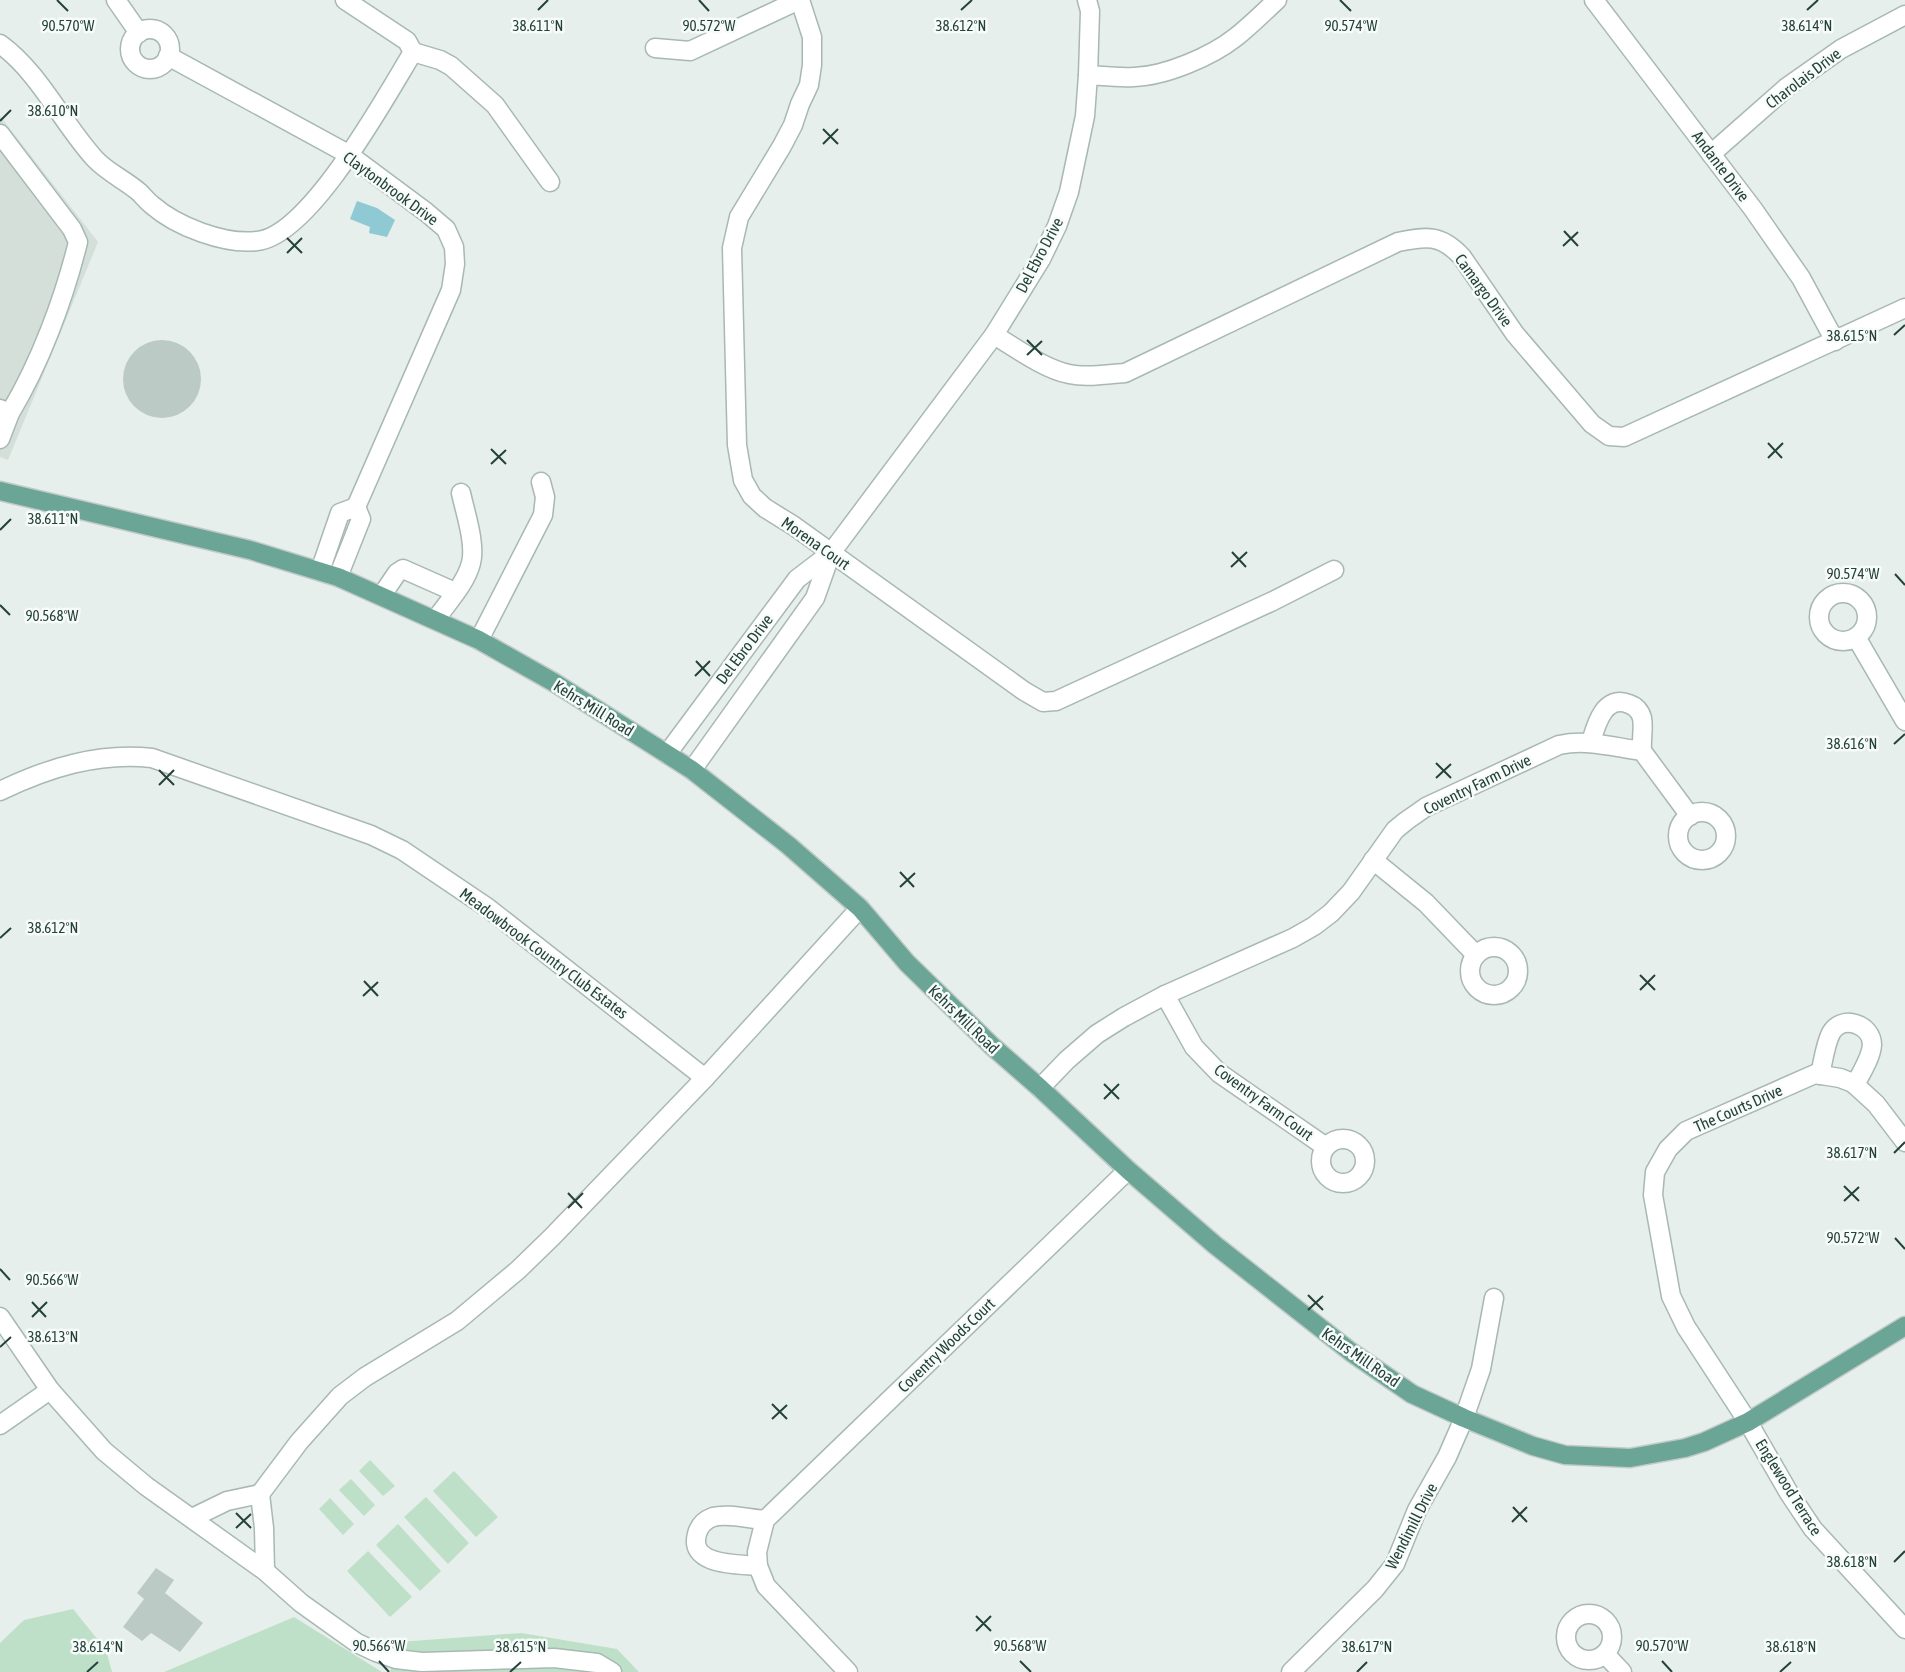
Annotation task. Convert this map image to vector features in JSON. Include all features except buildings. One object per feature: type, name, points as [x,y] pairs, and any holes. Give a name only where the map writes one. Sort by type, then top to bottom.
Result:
[{"type":"main road","name":"Kehrs Mill Road","points":[[0,491],[250,550],[338,577],[479,640],[555,683],[692,770],[788,845],[860,908],[906,963],[992,1046],[1128,1170],[1215,1245],[1351,1352],[1412,1394],[1464,1418],[1548,1451],[1565,1455],[1630,1458],[1685,1448],[1748,1422],[1905,1326]]},
{"type":"street","points":[[116,0],[139,33]]},
{"type":"street","points":[[345,0],[407,41],[412,52],[440,60],[451,66],[495,105],[550,182]]},
{"type":"street","points":[[655,48],[690,51],[800,0]]},
{"type":"street","name":"Morena Court","points":[[800,0],[812,37],[809,85],[782,146],[739,217],[732,248],[737,445],[743,480],[752,496],[765,508],[794,526],[1024,691],[1043,702],[1056,701],[1273,601],[1334,570]]},
{"type":"street","name":"Del Ebro Drive","points":[[667,754],[797,579],[831,553],[994,335],[1041,259],[1057,226],[1078,153],[1085,116],[1090,12],[1087,0]]},
{"type":"street","points":[[1088,75],[1136,77],[1162,73],[1214,51],[1235,38],[1277,0]]},
{"type":"street","name":"Andante Drive","points":[[1594,0],[1753,209],[1801,278],[1834,341]]},
{"type":"street","name":"Charolais Drive","points":[[1711,154],[1794,81],[1849,44],[1905,15]]},
{"type":"street","points":[[151,30],[162,34],[169,44],[168,56],[165,62],[153,69],[146,69],[135,63],[130,50],[134,37],[151,30]]},
{"type":"street","points":[[0,44],[18,59],[96,160],[172,219],[209,236],[258,242],[278,234],[294,221],[322,191],[359,139],[412,52]]},
{"type":"street","name":"Claytonbrook Drive","points":[[168,56],[348,154],[446,229],[454,247],[455,264],[451,290],[356,507],[340,513],[320,571]]},
{"type":"street","points":[[0,134],[72,229],[78,242],[51,325],[25,388],[5,411],[0,439]]},
{"type":"street","name":"Camargo Drive","points":[[994,335],[1037,362],[1068,374],[1125,373],[1398,242],[1420,237],[1442,241],[1453,248],[1493,300],[1515,334],[1592,424],[1609,436],[1624,437],[1905,308]]},
{"type":"street","points":[[479,640],[543,515],[545,497],[541,482]]},
{"type":"street","points":[[436,619],[471,564],[472,553],[461,493]]},
{"type":"street","name":"Claytonbrook Drive","points":[[338,577],[361,519],[356,507]]},
{"type":"street","name":"Del Ebro Drive","points":[[692,770],[815,598],[831,553]]},
{"type":"street","points":[[382,595],[397,573],[403,569],[455,591]]},
{"type":"street","points":[[1856,637],[1905,721]]},
{"type":"street","points":[[1591,742],[1603,711],[1615,702],[1632,705],[1639,711],[1642,718],[1642,751],[1690,816]]},
{"type":"street","name":"Coventry Farm Drive","points":[[1040,1088],[1097,1034],[1124,1017],[1165,995],[1293,938],[1314,926],[1331,913],[1351,892],[1395,831],[1426,807],[1559,745],[1591,742],[1642,751]]},
{"type":"street","name":"Meadowbrook Country Club Estates","points":[[0,791],[33,775],[88,760],[128,755],[144,757],[196,773],[371,835],[402,850],[488,908],[705,1078]]},
{"type":"street","points":[[1373,860],[1426,903],[1476,955]]},
{"type":"street","points":[[192,1518],[227,1501],[260,1494],[339,1396],[365,1377],[457,1321],[496,1289],[552,1237],[705,1078],[860,908]]},
{"type":"street","name":"Coventry Farm Court","points":[[1165,995],[1194,1047],[1219,1073],[1326,1147]]},
{"type":"street","points":[[1855,1085],[1872,1046],[1867,1031],[1857,1024],[1842,1024],[1832,1033],[1820,1075],[1840,1078],[1855,1085],[1876,1104],[1905,1142]]},
{"type":"street","name":"The Courts Drive","points":[[1748,1422],[1686,1327],[1671,1296],[1653,1195],[1655,1172],[1668,1149],[1686,1131],[1815,1074],[1820,1075]]},
{"type":"street","name":"Coventry Woods Court","points":[[765,1520],[1128,1170]]},
{"type":"street","name":"Wendimill Drive","points":[[1297,1670],[1375,1589],[1395,1564],[1417,1510],[1447,1458],[1464,1418],[1481,1369],[1494,1298]]},
{"type":"street","points":[[0,1317],[50,1390],[104,1451],[146,1486],[265,1571],[300,1603],[357,1643],[376,1652],[424,1667],[554,1658],[579,1659],[597,1663],[612,1672]]},
{"type":"street","points":[[0,1425],[50,1390]]},
{"type":"street","name":"Englewood Terrace","points":[[1748,1422],[1813,1530],[1905,1629]]},
{"type":"street","points":[[260,1494],[265,1571]]},
{"type":"street","points":[[758,1566],[711,1561],[704,1557],[699,1551],[696,1536],[700,1527],[712,1517],[765,1520],[757,1552],[758,1566],[766,1586],[848,1672]]},
{"type":"street","points":[[1605,1654],[1622,1672]]},
{"type":"shaded area","points":[[0,116],[98,242],[8,460],[0,457]]},
{"type":"green space","points":[[370,1460],[395,1486],[383,1496],[359,1471]]},
{"type":"green space","points":[[454,1471],[498,1517],[476,1537],[433,1491]]},
{"type":"green space","points":[[351,1479],[375,1505],[364,1516],[339,1490]]},
{"type":"green space","points":[[426,1497],[469,1543],[448,1564],[404,1517]]},
{"type":"green space","points":[[330,1498],[354,1524],[343,1535],[319,1509]]},
{"type":"green space","points":[[398,1524],[441,1571],[420,1591],[376,1545]]},
{"type":"green space","points":[[368,1551],[412,1597],[390,1617],[347,1571]]},
{"type":"green space","points":[[73,1609],[106,1650],[112,1672],[0,1672],[0,1643],[24,1620]]},
{"type":"green space","points":[[294,1617],[382,1672],[164,1672],[176,1667]]},
{"type":"green space","points":[[521,1633],[617,1649],[639,1672],[390,1672],[399,1642]]},
{"type":"water","points":[[357,201],[377,208],[395,220],[387,237],[369,233],[370,227],[350,219]]}]
